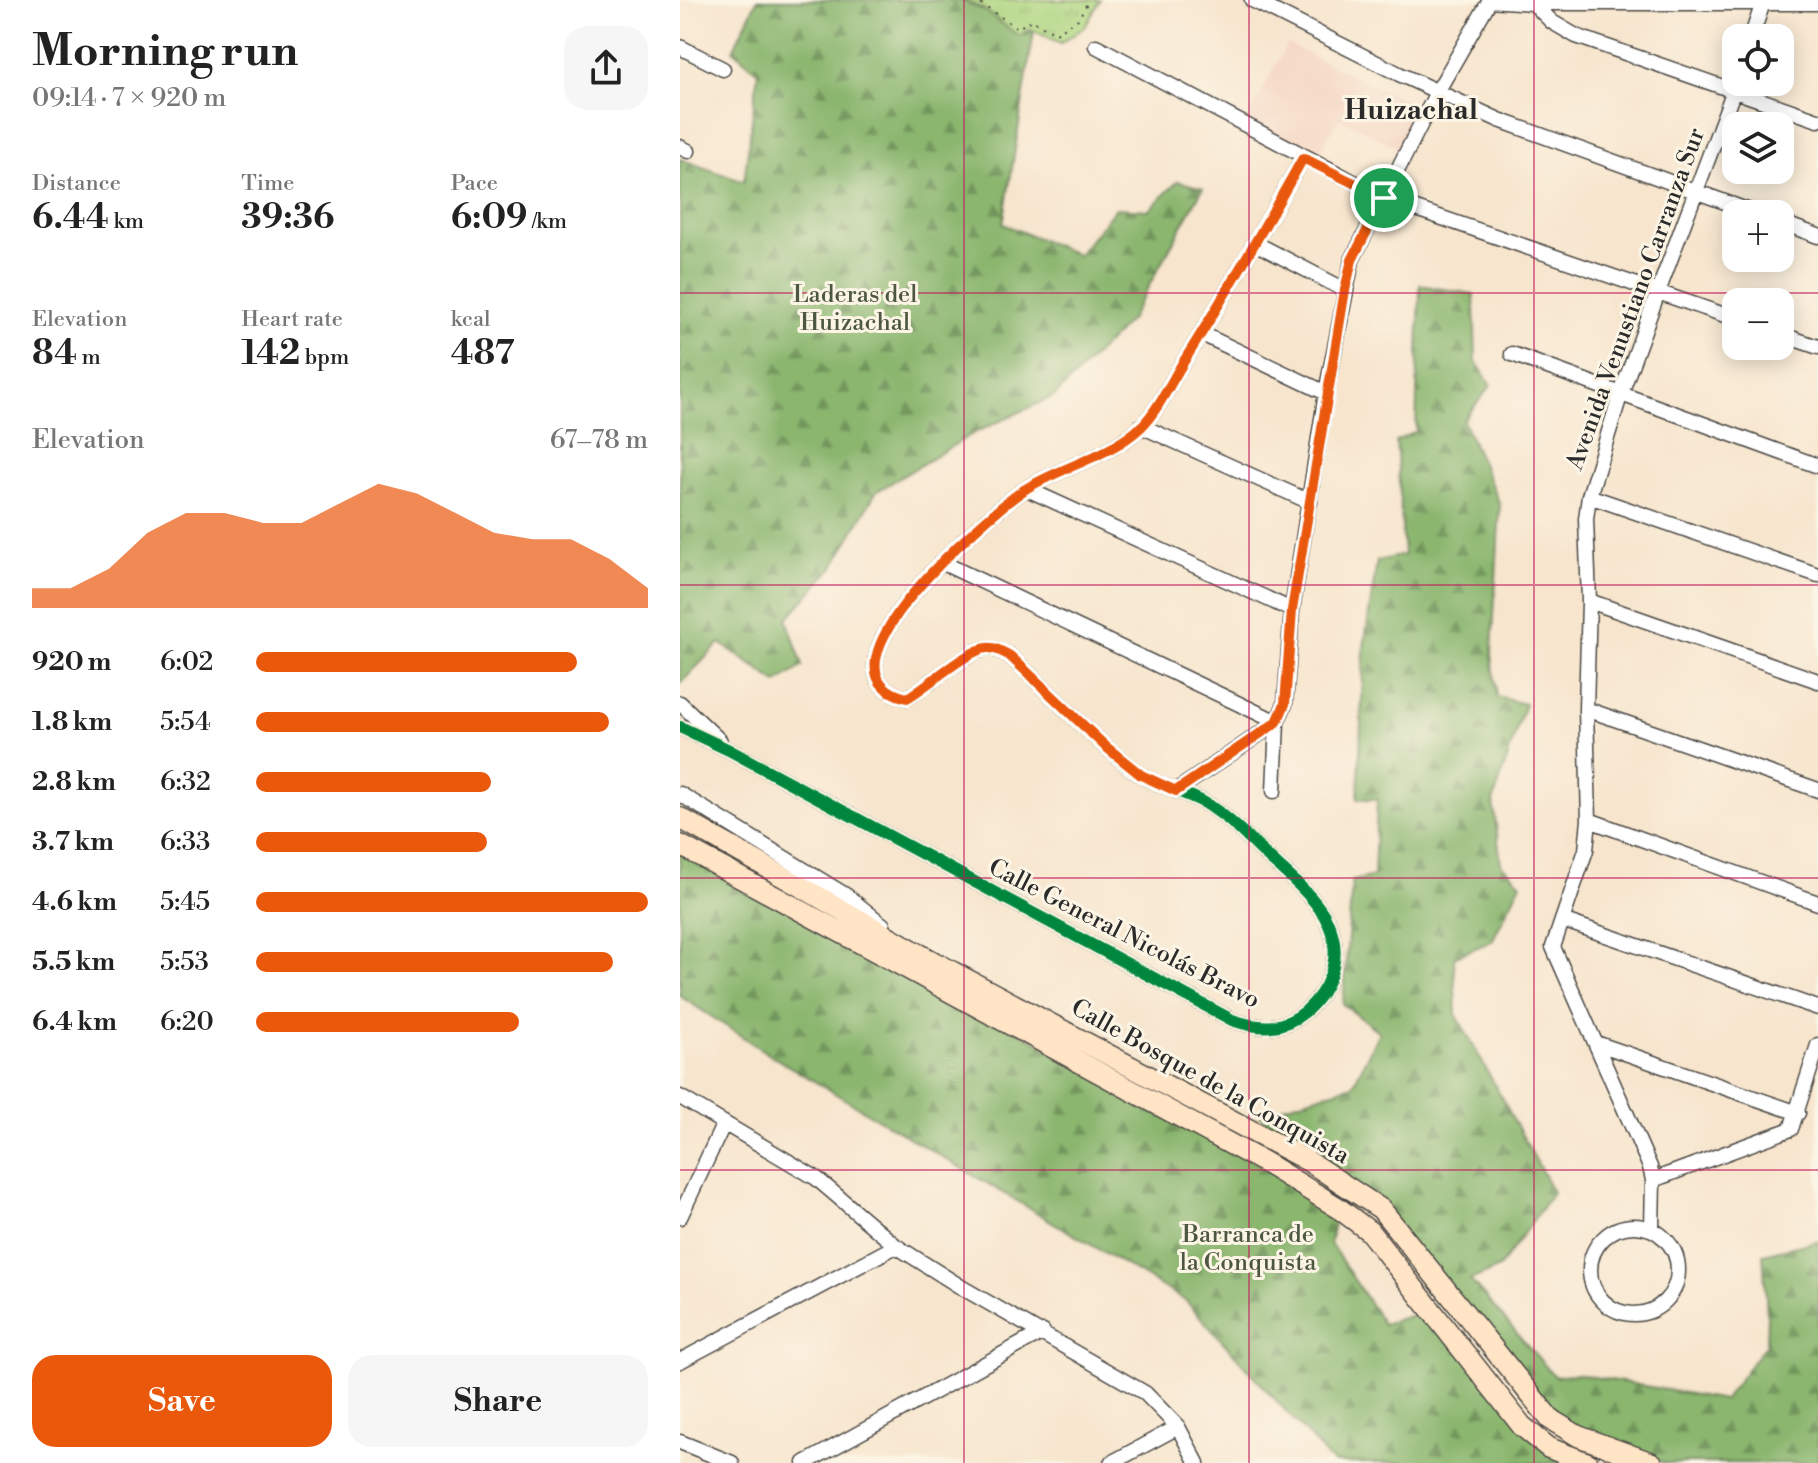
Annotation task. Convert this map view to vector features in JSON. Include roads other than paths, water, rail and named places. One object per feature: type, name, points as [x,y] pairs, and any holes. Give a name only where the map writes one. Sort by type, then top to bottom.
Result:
[{"type":"main road","name":"Calle Bosque de la Conquista","points":[[680,818],[921,955],[1308,1161],[1381,1209],[1550,1419],[1578,1436],[1652,1463]]},
{"type":"main road","name":"Calle Bosque de la Conquista","points":[[680,845],[1267,1164],[1337,1207],[1369,1231],[1522,1426],[1549,1448],[1588,1463]]},
{"type":"street","points":[[1252,0],[1499,120],[1722,201]]},
{"type":"street","points":[[1274,791],[1277,722],[1285,704],[1292,610],[1326,393],[1352,260],[1437,92],[1489,0],[1533,3],[1818,3]]},
{"type":"street","points":[[1756,24],[1763,1]]},
{"type":"street","points":[[1533,3],[1552,22],[1576,36],[1722,82]]},
{"type":"street","points":[[1096,46],[1303,158],[1384,198],[1722,314]]},
{"type":"street","points":[[680,47],[723,69]]},
{"type":"street","name":"Avenida Venustiano Carranza Sur","points":[[1653,1180],[1553,947],[1586,850],[1589,820],[1586,519],[1589,496],[1620,396],[1732,96]]},
{"type":"street","points":[[1760,96],[1818,120]]},
{"type":"street","points":[[1277,722],[941,562],[994,512],[1027,489],[1116,444],[1141,426],[1202,334],[1303,158]]},
{"type":"street","points":[[1794,227],[1818,236]]},
{"type":"street","points":[[1255,243],[1345,290]]},
{"type":"street","points":[[1202,334],[1326,393]]},
{"type":"street","points":[[1794,339],[1818,347]]},
{"type":"street","points":[[1512,354],[1818,466]]},
{"type":"street","points":[[1141,426],[1310,502]]},
{"type":"street","points":[[1027,489],[1292,610]]},
{"type":"street","points":[[1589,496],[1818,575]]},
{"type":"street","name":"Calle General Nicolás Bravo","points":[[680,727],[729,750],[1232,1020],[1256,1028],[1282,1025],[1298,1017],[1326,988],[1334,966],[1336,944],[1329,921],[1316,902],[1227,818],[1201,801],[1141,775],[1010,656],[999,650],[987,648],[974,652],[907,698],[895,695],[877,675],[874,663],[877,646],[941,562]]},
{"type":"street","points":[[1589,601],[1818,681]]},
{"type":"street","name":"Calle General Nicolás Bravo","points":[[680,703],[729,750]]},
{"type":"street","points":[[1586,709],[1818,790]]},
{"type":"street","points":[[1176,791],[1277,722]]},
{"type":"street","points":[[680,794],[847,896],[921,955]]},
{"type":"street","points":[[1589,820],[1818,903]]},
{"type":"street","points":[[1562,920],[1818,1008]]},
{"type":"street","points":[[1596,1043],[1798,1113]]},
{"type":"street","points":[[1652,1228],[1653,1180],[1791,1129],[1818,1045]]},
{"type":"street","points":[[680,1097],[816,1178],[896,1246],[1145,1393],[1178,1427],[1197,1463]]},
{"type":"street","points":[[680,1217],[724,1123]]},
{"type":"street","points":[[1626,1225],[1652,1228],[1671,1244],[1679,1268],[1673,1293],[1655,1310],[1630,1314],[1606,1304],[1592,1284],[1591,1258],[1604,1236],[1626,1225]]},
{"type":"street","points":[[680,1361],[896,1246]]},
{"type":"street","points":[[805,1463],[1043,1332]]},
{"type":"street","points":[[1111,1463],[1178,1427]]},
{"type":"street","points":[[680,1442],[732,1463]]},
{"type":"district","name":"Huizachal","points":[[1411,110]]},
{"type":"park label","name":"Laderas del Huizachal","points":[[855,309]]},
{"type":"park label","name":"Barranca de la Conquista","points":[[1248,1249]]}]
